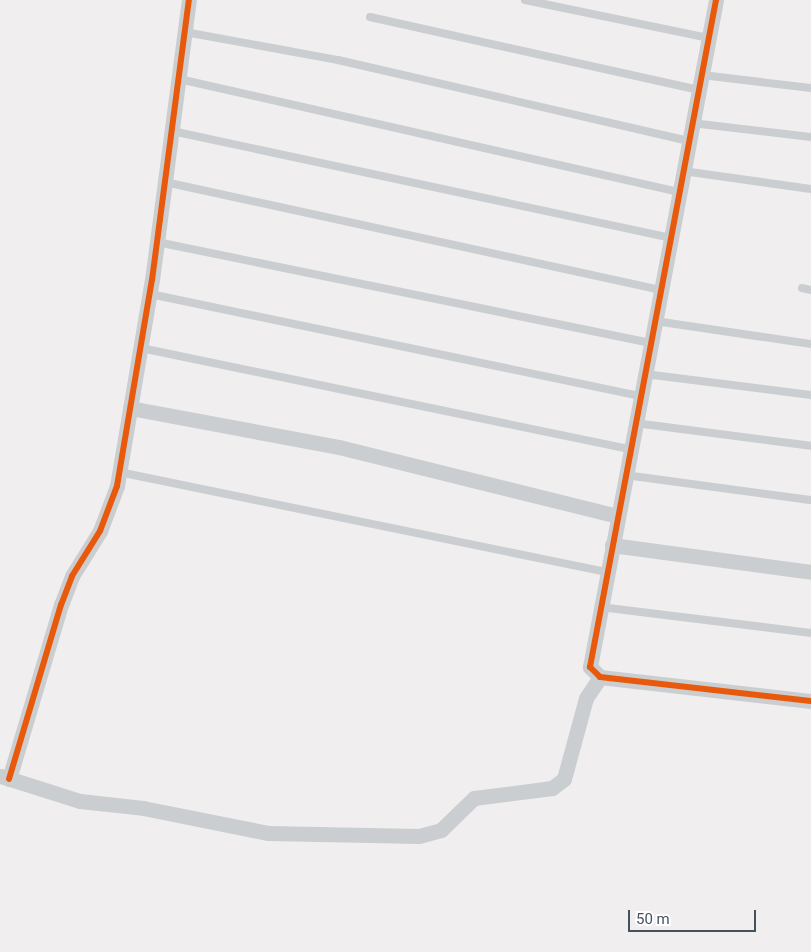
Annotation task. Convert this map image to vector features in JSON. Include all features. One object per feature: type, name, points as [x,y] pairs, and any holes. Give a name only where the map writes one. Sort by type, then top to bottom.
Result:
[{"type":"street","points":[[189,0],[150,294],[119,472],[100,531],[72,576],[5,778],[80,801],[143,808],[268,833],[419,836],[441,830],[474,798],[544,790],[564,779],[586,698],[600,677]]},
{"type":"street","points":[[716,0],[606,572],[590,667],[600,677],[811,701]]},
{"type":"street","points":[[130,408],[339,447],[617,516]]},
{"type":"street","points":[[612,545],[811,572]]},
{"type":"lane","points":[[525,0],[708,38]]},
{"type":"lane","points":[[370,16],[698,90]]},
{"type":"lane","points":[[185,32],[338,60],[689,141]]},
{"type":"lane","points":[[702,75],[811,88]]},
{"type":"lane","points":[[179,79],[679,192]]},
{"type":"lane","points":[[692,123],[811,137]]},
{"type":"lane","points":[[172,131],[671,238]]},
{"type":"lane","points":[[683,171],[811,189]]},
{"type":"lane","points":[[165,182],[661,290]]},
{"type":"lane","points":[[157,242],[651,343]]},
{"type":"lane","points":[[150,294],[640,396]]},
{"type":"lane","points":[[655,321],[811,344]]},
{"type":"lane","points":[[140,348],[630,449]]},
{"type":"lane","points":[[645,374],[811,395]]},
{"type":"lane","points":[[635,423],[811,446]]},
{"type":"lane","points":[[119,472],[606,572]]},
{"type":"lane","points":[[625,475],[811,500]]},
{"type":"lane","points":[[600,607],[811,633]]},
{"type":"cycle path","points":[[9,779],[61,605],[72,576],[100,531],[117,486],[152,280],[189,0]]},
{"type":"cycle path","points":[[716,0],[590,667],[600,677],[811,701]]}]
